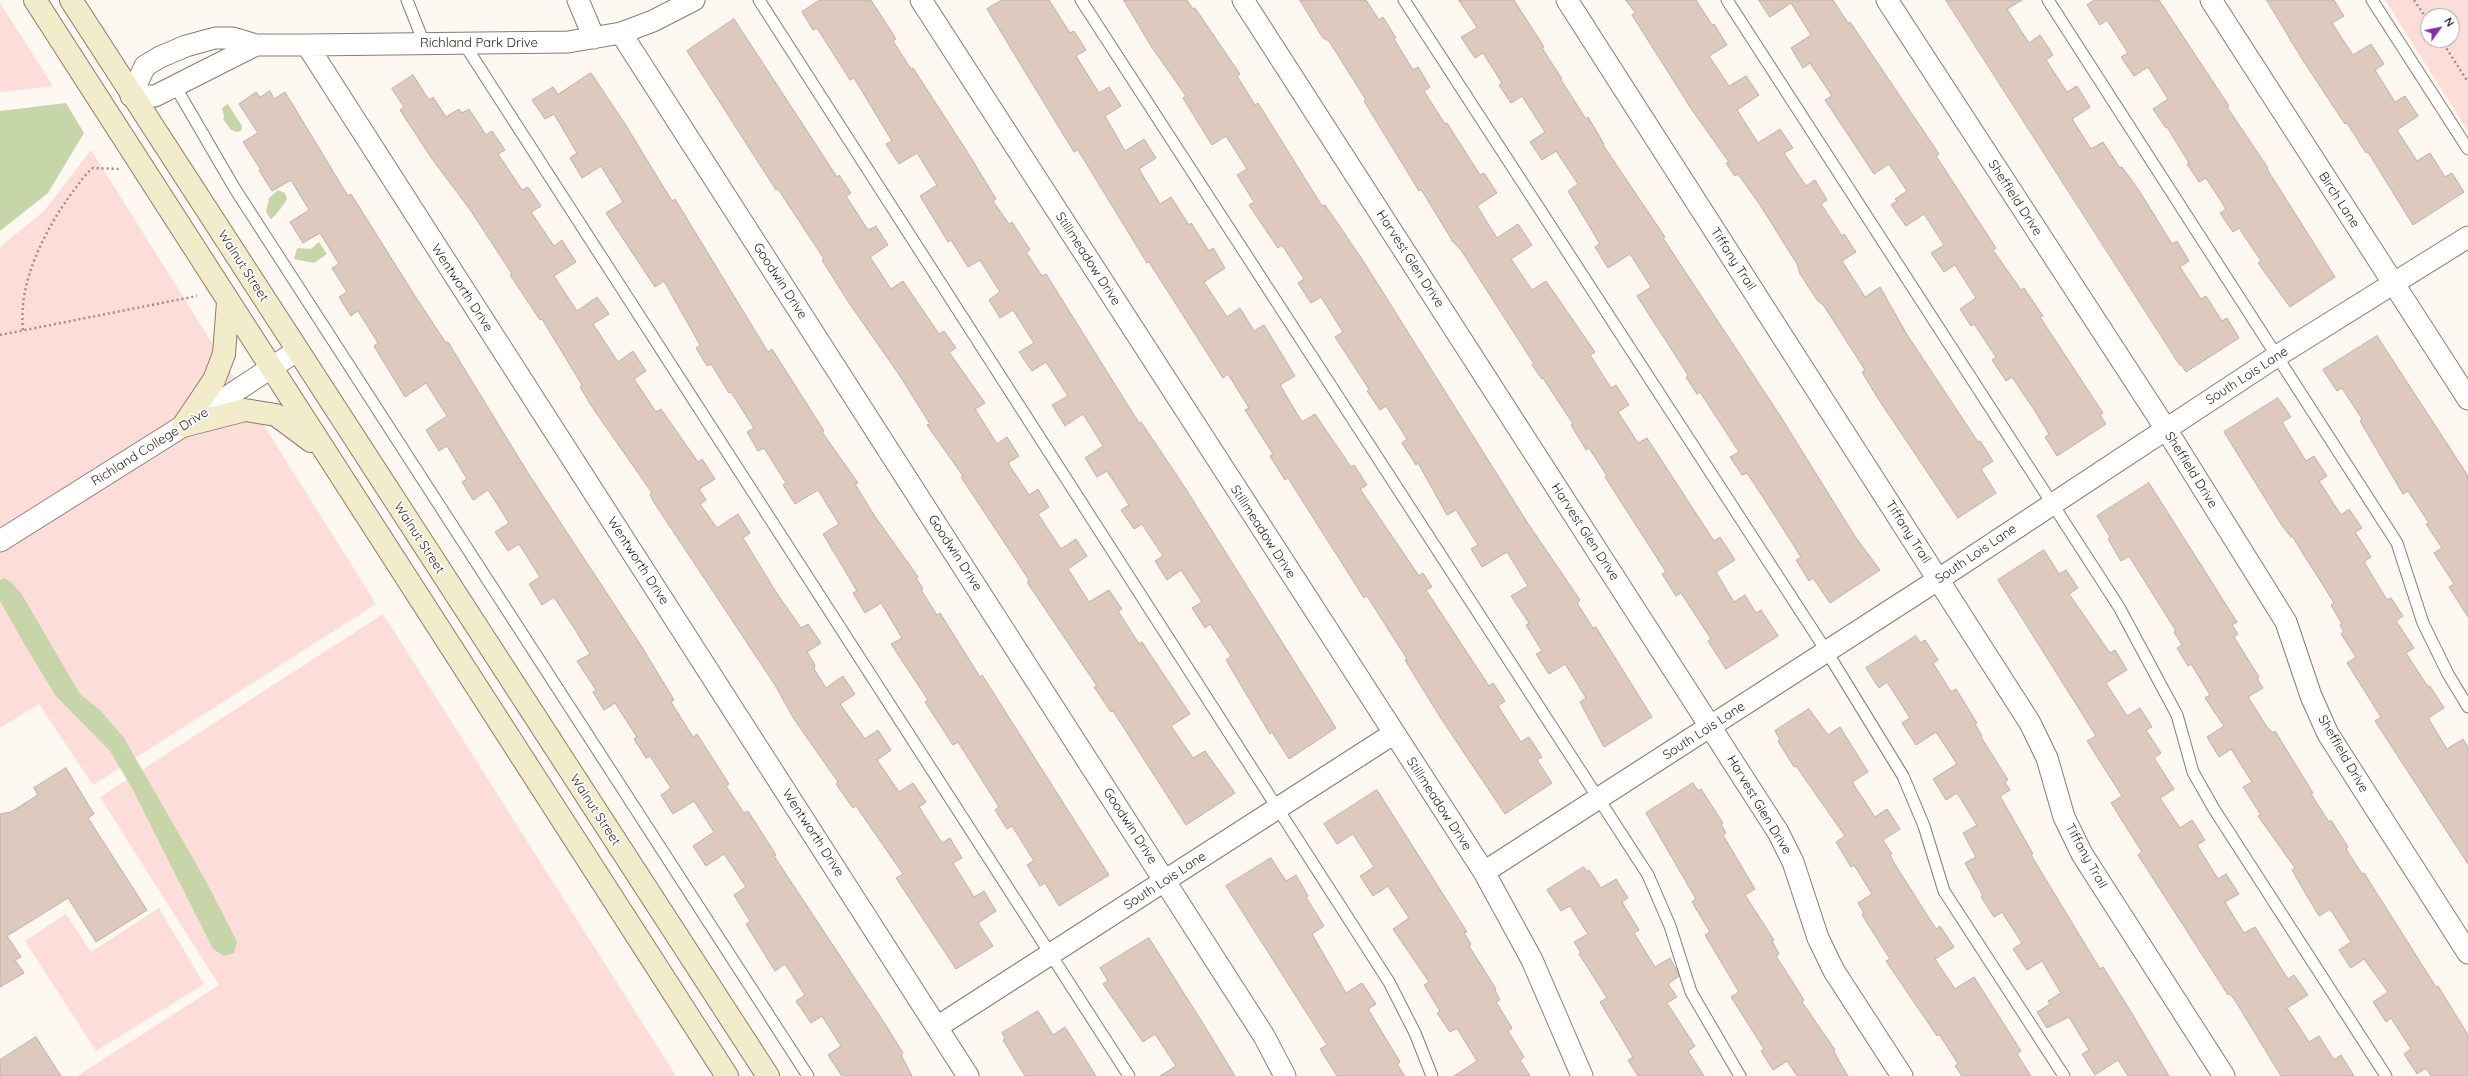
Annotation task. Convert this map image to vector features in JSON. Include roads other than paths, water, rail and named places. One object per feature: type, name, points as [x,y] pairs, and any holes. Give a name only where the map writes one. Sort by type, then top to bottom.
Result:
[{"type":"main road","points":[[35,0],[727,1076]]},
{"type":"main road","name":"Walnut Street","points":[[71,0],[131,96],[298,350],[768,1076]]},
{"type":"main road","points":[[107,112],[131,96]]},
{"type":"main road","points":[[183,426],[214,380],[224,354],[228,302]]},
{"type":"main road","points":[[183,426],[245,410],[276,415],[323,449]]},
{"type":"street","points":[[578,0],[594,38]]},
{"type":"street","name":"Richland Park Drive","points":[[256,45],[155,96],[131,96],[145,66],[173,51],[215,38],[233,38],[256,45],[307,46],[463,42],[568,42],[621,33],[653,21],[694,0]]},
{"type":"street","name":"Stillmeadow Drive","points":[[921,0],[1393,734],[1484,872],[1532,960],[1582,1076]]},
{"type":"street","name":"Harvest Glen Drive","points":[[1243,0],[1778,832],[1793,862],[1818,938],[1834,970],[1902,1076]]},
{"type":"street","name":"Tiffany Trail","points":[[1567,0],[2030,723],[2047,758],[2064,817],[2082,854],[2224,1076]]},
{"type":"street","name":"Sheffield Drive","points":[[1887,0],[2166,429],[2286,622],[2311,696],[2328,734],[2468,953]]},
{"type":"street","name":"Birch Lane","points":[[2211,0],[2468,400]]},
{"type":"street","name":"Goodwin Drive","points":[[621,33],[1264,1036],[1285,1076]]},
{"type":"street","name":"Wentworth Drive","points":[[307,46],[968,1076]]},
{"type":"street","name":"South Lois Lane","points":[[1484,872],[1827,652],[2277,356],[2468,237]]},
{"type":"street","name":"Richland College Drive","points":[[0,541],[183,426],[298,350]]},
{"type":"street","name":"South Lois Lane","points":[[937,1027],[1393,734]]},
{"type":"lane","points":[[407,0],[424,43]]},
{"type":"lane","points":[[759,0],[1389,982],[1415,1033],[1432,1076]]},
{"type":"lane","points":[[1081,0],[1648,875],[1670,926],[1691,992],[1740,1076]]},
{"type":"lane","points":[[1404,0],[1827,652],[1903,776],[1924,826],[1944,891],[2064,1076]]},
{"type":"lane","points":[[1727,0],[2119,607],[2157,674],[2178,715],[2193,772],[2214,809],[2386,1076]]},
{"type":"lane","points":[[2048,0],[2397,543],[2423,623],[2448,674],[2468,706]]},
{"type":"lane","points":[[2372,0],[2468,149]]},
{"type":"lane","points":[[463,42],[1128,1076]]},
{"type":"lane","points":[[175,86],[235,190],[808,1076]]}]
